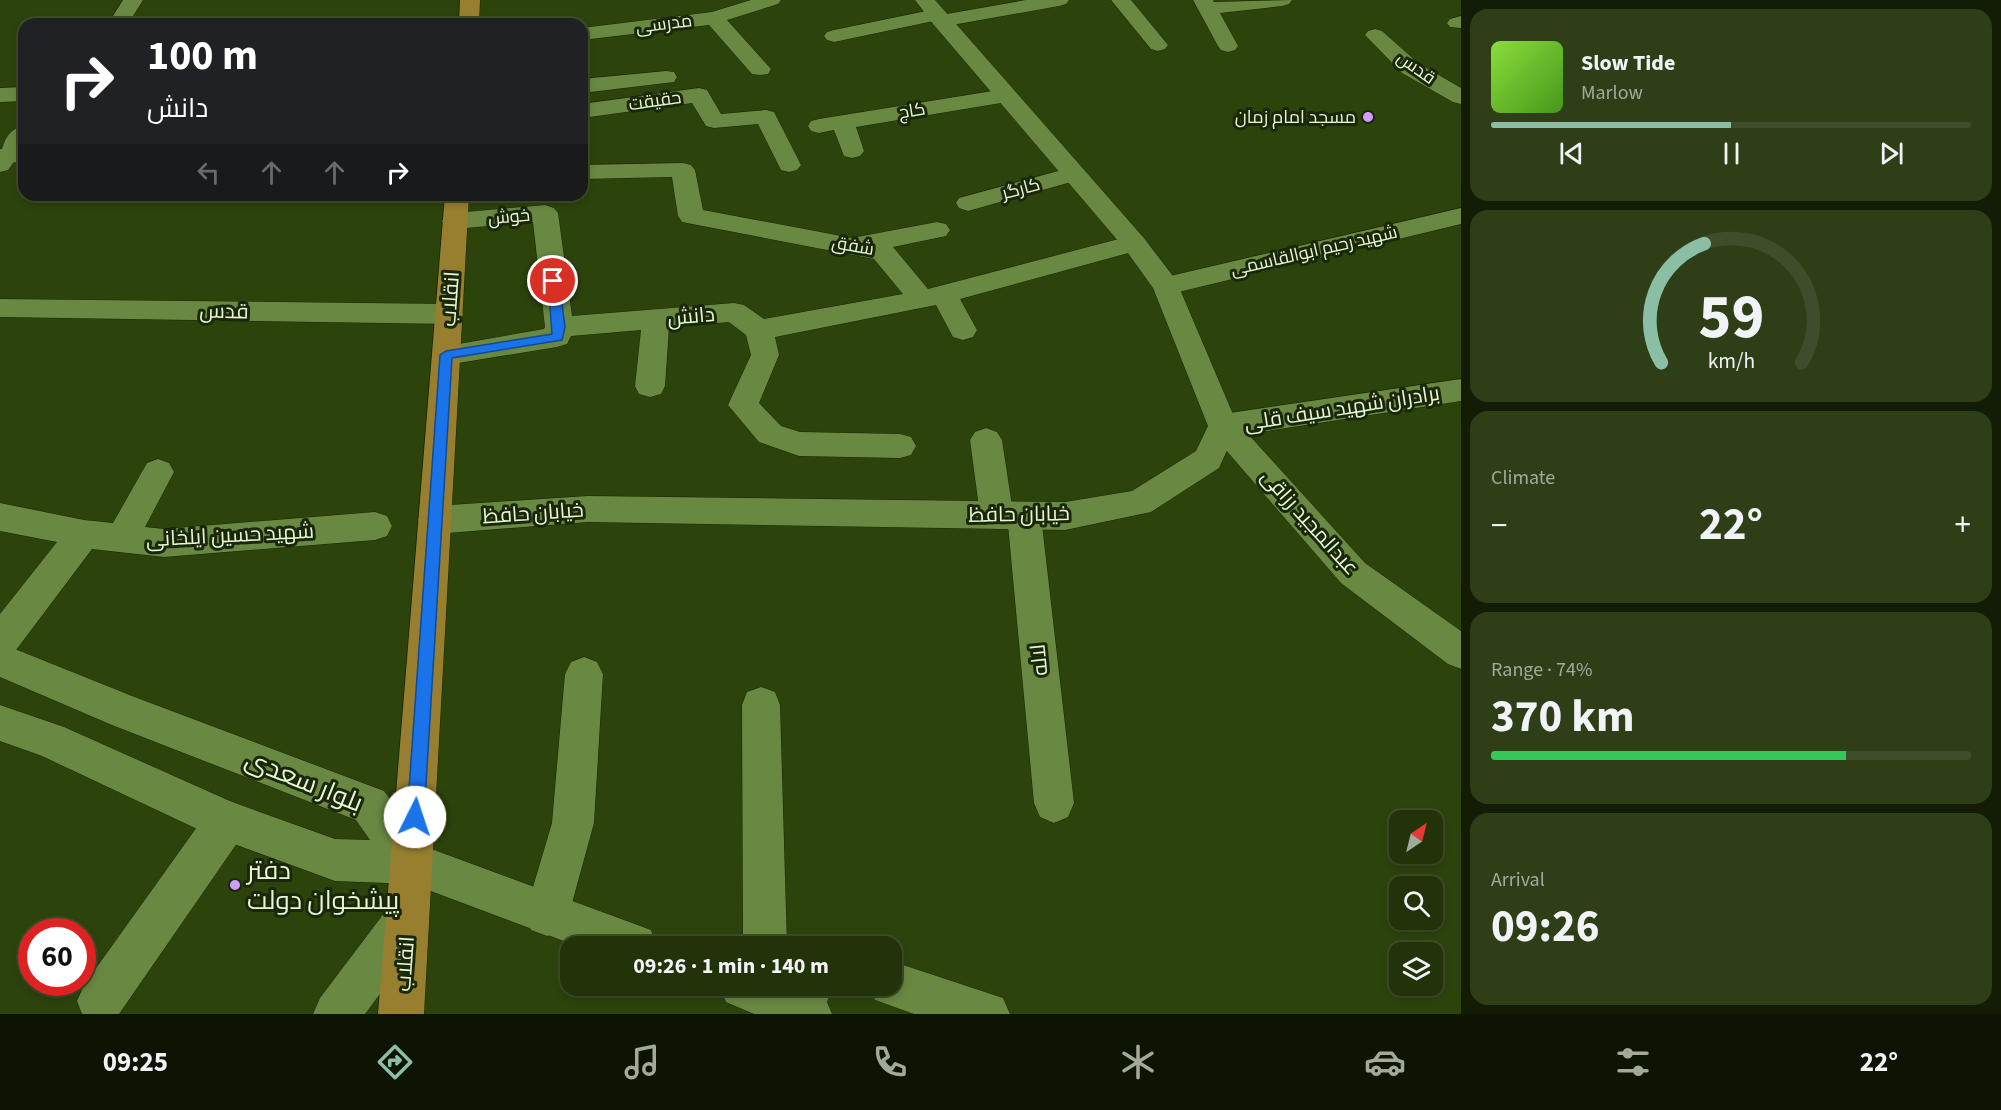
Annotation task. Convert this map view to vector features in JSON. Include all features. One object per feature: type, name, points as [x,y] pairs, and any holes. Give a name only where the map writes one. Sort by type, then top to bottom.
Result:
[{"type":"main road","points":[[468,18],[470,0]]},
{"type":"main road","name":"انقلاب","points":[[401,1014],[456,208]]},
{"type":"street","points":[[122,18],[133,0]]},
{"type":"street","points":[[714,18],[771,0]]},
{"type":"street","points":[[834,36],[934,12],[1059,0]]},
{"type":"street","points":[[1121,0],[1158,45]]},
{"type":"street","points":[[1228,46],[1206,4],[1281,0]]},
{"type":"street","points":[[934,12],[1134,243],[1166,285],[1223,426]]},
{"type":"street","name":"مدرسی","points":[[588,33],[714,18],[760,69]]},
{"type":"street","name":"قدس","points":[[1375,34],[1410,68],[1461,97]]},
{"type":"street","points":[[588,85],[666,77]]},
{"type":"street","points":[[0,95],[18,94]]},
{"type":"street","name":"حقیقت","points":[[588,110],[699,95],[714,122],[766,117],[789,165]]},
{"type":"street","name":"کاج","points":[[819,126],[1005,96]]},
{"type":"street","points":[[843,122],[852,151]]},
{"type":"street","points":[[8,158],[18,142]]},
{"type":"street","name":"شفق","points":[[588,172],[683,170],[691,216],[883,252],[933,297],[963,330]]},
{"type":"street","name":"کارگر","points":[[968,203],[1073,174]]},
{"type":"street","name":"خوش","points":[[456,208],[545,213],[558,332]]},
{"type":"street","name":"شهید رحیم ابوالقاسمی","points":[[1166,285],[1461,216]]},
{"type":"street","points":[[852,246],[937,231]]},
{"type":"street","points":[[900,446],[799,444],[770,434],[743,405],[765,355],[759,330],[933,297],[1134,243]]},
{"type":"street","name":"قدس","points":[[0,308],[449,314]]},
{"type":"street","name":"دانش","points":[[446,355],[558,332],[656,319],[734,312],[759,330]]},
{"type":"street","points":[[651,386],[656,319]]},
{"type":"street","name":"برادران شهید سیف قلی","points":[[1223,426],[1461,390]]},
{"type":"street","name":"خیابان حافظ","points":[[435,520],[588,509],[1065,516],[1139,503],[1208,459],[1223,426]]},
{"type":"street","name":"عبدالمجید رزاقی","points":[[1223,426],[1353,573],[1461,652]]},
{"type":"street","name":"لاله","points":[[986,441],[1011,516],[1054,803]]},
{"type":"street","points":[[122,539],[158,472]]},
{"type":"street","name":"شهید حسین ایلخانی","points":[[0,517],[84,534],[164,543],[375,526]]},
{"type":"street","points":[[0,642],[84,534]]},
{"type":"street","name":"بلوار سعدی","points":[[0,660],[126,712],[370,805],[412,863]]},
{"type":"street","points":[[547,914],[573,823],[584,674]]},
{"type":"street","points":[[760,705],[765,936]]},
{"type":"street","points":[[0,723],[50,740],[227,821],[335,860],[412,863],[608,936]]},
{"type":"street","points":[[100,1001],[227,821]]},
{"type":"street","points":[[336,1014],[407,920]]},
{"type":"street","points":[[902,987],[987,1014]]},
{"type":"street","points":[[773,996],[808,1014]]},
{"type":"place","name":"مسجد امام زمان","points":[[1368,117]]},
{"type":"place","name":"دفتر پیشخوان دولت","points":[[235,885]]},
{"type":"route","points":[[415,817],[446,355],[557,337],[559,327],[553,281]]}]
